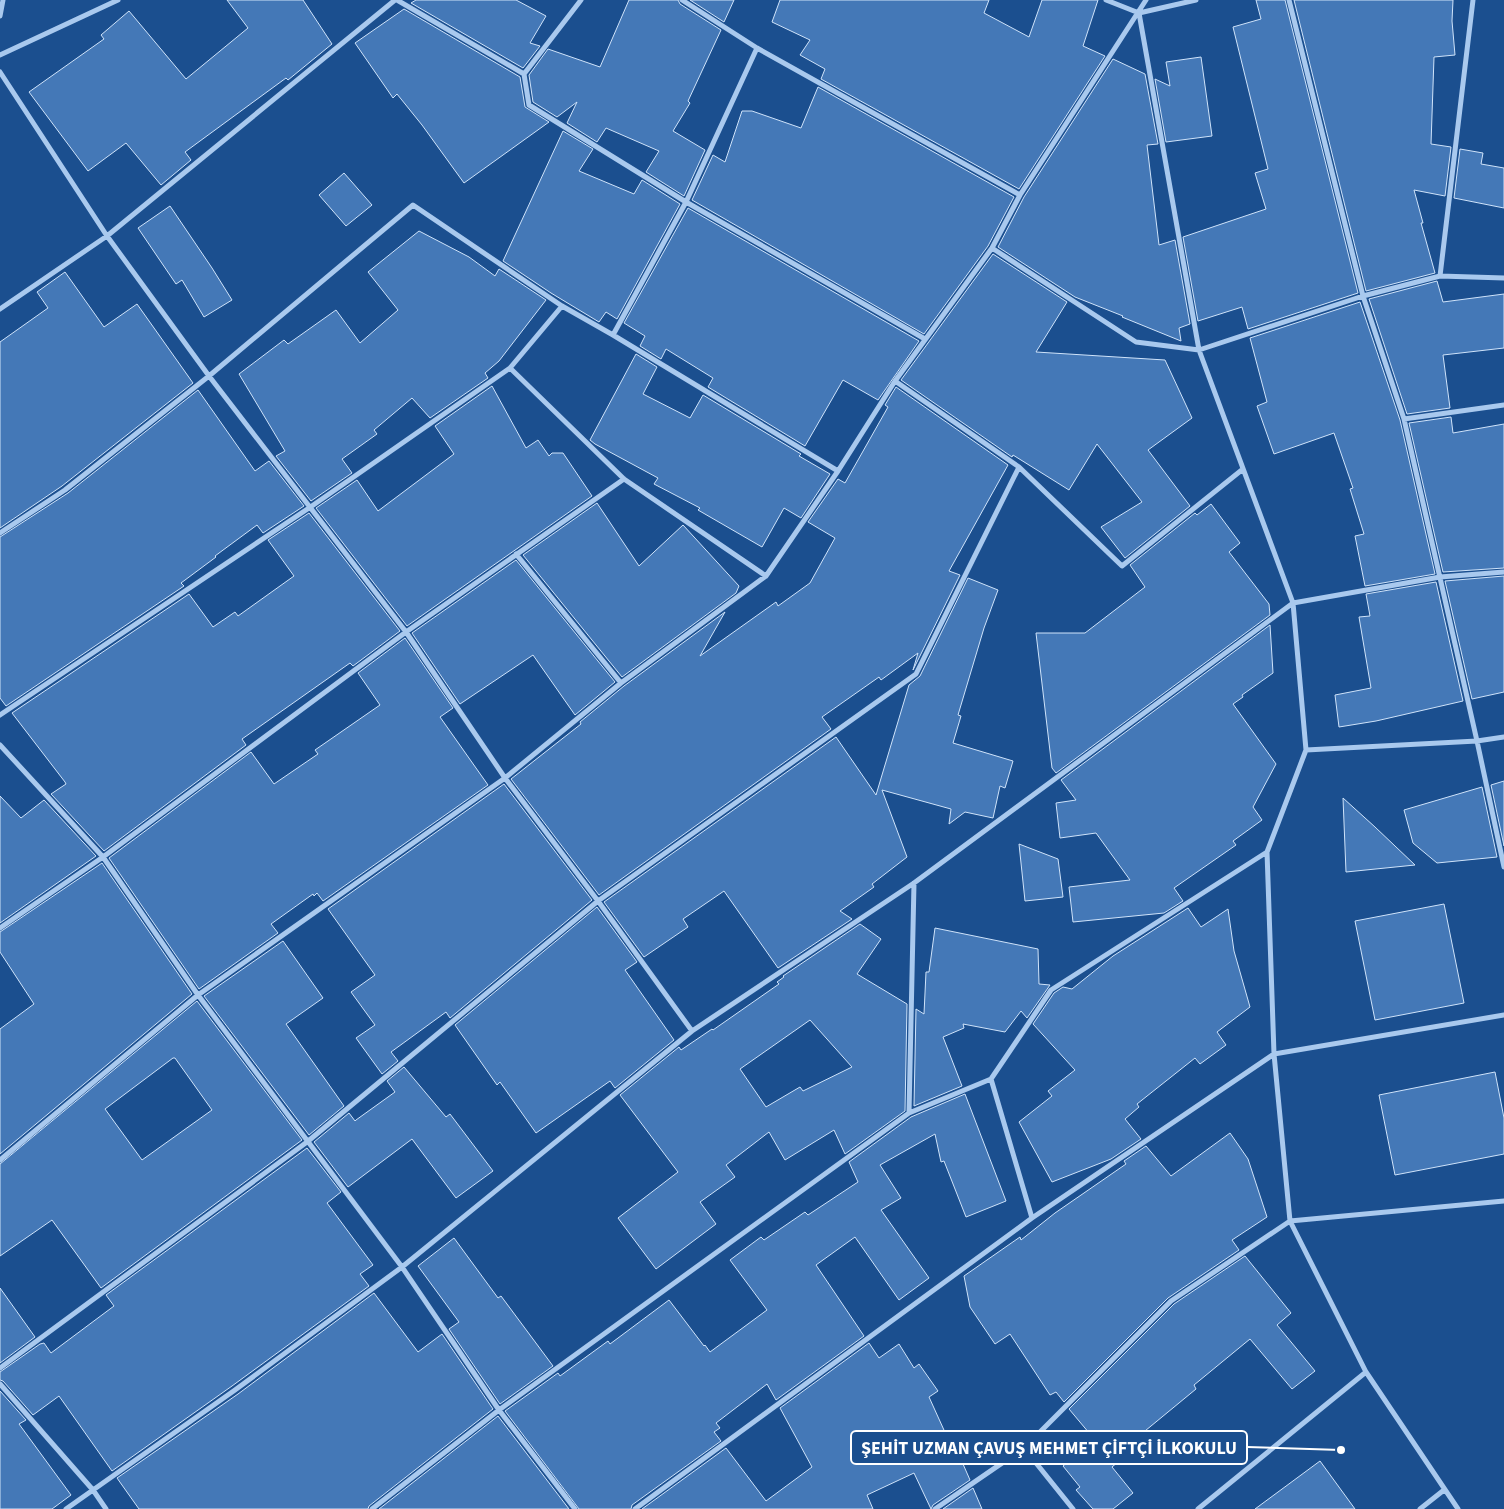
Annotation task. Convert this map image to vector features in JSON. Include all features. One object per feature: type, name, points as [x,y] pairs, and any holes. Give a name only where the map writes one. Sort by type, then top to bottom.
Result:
[{"type":"street","points":[[0,16],[3,0]]},
{"type":"street","points":[[0,55],[118,0]]},
{"type":"street","points":[[0,309],[107,236],[396,0],[524,74]]},
{"type":"street","points":[[581,0],[524,74],[529,105],[686,202],[925,339]]},
{"type":"street","points":[[682,0],[757,48],[1020,195]]},
{"type":"street","points":[[1106,0],[1139,13],[1196,0]]},
{"type":"street","points":[[0,1160],[198,995],[505,778],[621,683],[766,576],[838,471],[896,381],[992,248],[1020,195],[1146,0]]},
{"type":"street","points":[[1289,0],[1363,296],[1404,420],[1504,867]]},
{"type":"street","points":[[1440,276],[1473,0]]},
{"type":"street","points":[[1139,13],[1199,350],[1293,603],[1306,750],[1266,852],[1274,1054],[1290,1221],[1366,1372],[1458,1509]]},
{"type":"street","points":[[614,335],[686,202],[757,48]]},
{"type":"street","points":[[0,72],[107,236],[209,376],[406,632],[505,778],[598,901],[692,1032]]},
{"type":"street","points":[[0,534],[65,490],[209,376],[413,206],[562,306],[614,335],[838,471]]},
{"type":"street","points":[[992,248],[1136,342],[1199,350],[1363,296],[1440,276],[1504,278]]},
{"type":"street","points":[[0,715],[309,508],[510,368],[562,306]]},
{"type":"street","points":[[510,368],[624,479],[766,576]]},
{"type":"street","points":[[896,381],[1019,467],[1122,566],[1243,469]]},
{"type":"street","points":[[1404,420],[1504,406]]},
{"type":"street","points":[[0,1368],[307,1142],[598,901],[916,674],[1019,467]]},
{"type":"street","points":[[0,928],[103,857],[406,632],[624,479]]},
{"type":"street","points":[[516,554],[621,683]]},
{"type":"street","points":[[66,1509],[235,1390],[402,1266],[692,1032],[914,883],[1293,603],[1440,577],[1504,572]]},
{"type":"street","points":[[1306,750],[1477,741],[1504,737]]},
{"type":"street","points":[[0,745],[103,857],[198,995],[402,1266],[499,1410],[574,1509]]},
{"type":"street","points":[[372,1509],[499,1410],[909,1113],[991,1079],[1051,990],[1266,852]]},
{"type":"street","points":[[909,1113],[914,883]]},
{"type":"street","points":[[635,1509],[1032,1218],[1274,1054],[1504,1016]]},
{"type":"street","points":[[991,1079],[1032,1218]]},
{"type":"street","points":[[935,1509],[1024,1448],[1171,1300],[1290,1221],[1504,1201]]},
{"type":"street","points":[[1198,1509],[1366,1372]]},
{"type":"street","points":[[0,1384],[93,1490],[106,1509]]},
{"type":"street","points":[[1024,1448],[1073,1509]]},
{"type":"street","points":[[1420,1509],[1444,1490]]},
{"type":"building","points":[[227,0],[303,0],[332,44],[288,80],[286,78],[185,152],[191,160],[161,185],[126,143],[88,171],[29,92],[104,39],[101,35],[129,11],[186,79],[248,28]]},
{"type":"building","points":[[416,0],[516,0],[546,16],[530,43],[540,46],[523,68],[411,3]]},
{"type":"building","points":[[629,0],[678,0],[680,4],[721,30],[688,101],[690,103],[673,131],[705,150],[684,196],[646,172],[659,151],[606,128],[597,142],[567,123],[577,102],[557,117],[533,102],[529,75],[548,49],[600,67]]},
{"type":"building","points":[[690,0],[734,0],[724,22]]},
{"type":"building","points":[[780,0],[989,0],[984,13],[1029,37],[1042,0],[1098,0],[1083,46],[1105,56],[1019,189],[821,79],[825,69],[800,55],[810,40],[772,22]]},
{"type":"building","points":[[1256,0],[1285,0],[1358,293],[1248,329],[1242,307],[1198,321],[1183,237],[1266,209],[1255,173],[1268,169],[1233,27],[1261,19]]},
{"type":"building","points":[[1294,0],[1453,0],[1452,21],[1455,55],[1434,57],[1431,144],[1451,147],[1445,196],[1414,190],[1435,273],[1366,291]]},
{"type":"building","points":[[404,9],[520,77],[525,107],[549,122],[464,183],[397,94],[393,98],[355,43]]},
{"type":"building","points":[[1201,57],[1212,136],[1166,142],[1155,79],[1170,86],[1166,62]]},
{"type":"building","points":[[1113,59],[1145,74],[1158,144],[1147,145],[1159,245],[1175,240],[1190,324],[1179,328],[1181,341],[1075,297],[998,247],[1024,197]]},
{"type":"building","points":[[818,87],[1014,197],[988,246],[924,334],[692,200],[713,155],[725,162],[742,111],[752,111],[801,128]]},
{"type":"building","points":[[563,131],[593,149],[579,171],[634,194],[642,180],[680,204],[617,319],[606,312],[599,322],[503,261]]},
{"type":"building","points":[[1460,149],[1483,153],[1481,164],[1504,168],[1504,208],[1454,198]]},
{"type":"building","points":[[344,173],[372,205],[346,226],[319,195]]},
{"type":"building","points":[[170,206],[232,300],[204,317],[182,280],[176,284],[138,228]]},
{"type":"building","points":[[688,208],[919,341],[878,400],[843,380],[805,446],[708,387],[713,378],[666,349],[661,359],[640,346],[645,336],[624,323]]},
{"type":"building","points":[[419,231],[469,257],[495,276],[499,269],[546,300],[499,361],[485,373],[488,378],[430,418],[412,398],[374,430],[377,434],[342,459],[352,473],[311,501],[276,456],[285,451],[239,374],[284,340],[288,344],[336,310],[360,343],[398,310],[368,272]]},
{"type":"building","points":[[993,254],[1067,302],[1036,352],[1165,360],[1192,418],[1148,450],[1190,506],[1125,558],[1101,527],[1142,502],[1097,444],[1069,490],[1013,455],[1012,457],[901,380]]},
{"type":"building","points":[[65,272],[104,327],[137,304],[193,383],[62,486],[0,528],[0,342],[48,308],[37,292]]},
{"type":"building","points":[[1437,281],[1443,302],[1504,294],[1504,348],[1443,355],[1450,408],[1407,414],[1369,299]]},
{"type":"building","points":[[1360,302],[1400,420],[1435,574],[1365,586],[1355,536],[1364,534],[1350,489],[1353,488],[1334,433],[1274,454],[1257,406],[1267,402],[1250,338]]},
{"type":"building","points":[[636,354],[657,367],[643,394],[690,418],[703,395],[801,454],[799,456],[830,474],[801,518],[784,508],[762,547],[698,510],[700,508],[654,484],[658,478],[590,440]]},
{"type":"building","points":[[492,386],[526,448],[538,440],[549,456],[552,453],[563,453],[592,496],[407,626],[316,508],[357,480],[378,511],[454,454],[435,426]]},
{"type":"building","points":[[896,387],[1008,465],[949,571],[960,575],[913,670],[918,653],[881,680],[879,677],[822,717],[831,729],[599,895],[511,779],[581,724],[580,722],[624,686],[725,612],[700,656],[776,602],[778,606],[810,583],[835,538],[808,522],[838,479],[845,483],[888,407],[885,405]]},
{"type":"building","points":[[198,390],[255,471],[269,461],[304,506],[263,533],[257,525],[181,583],[184,586],[6,706],[0,698],[0,537],[68,493]]},
{"type":"building","points":[[1451,417],[1453,433],[1504,424],[1504,568],[1443,572],[1409,423]]},
{"type":"building","points":[[597,503],[639,566],[683,525],[739,586],[736,593],[622,677],[523,555]]},
{"type":"building","points":[[1211,504],[1240,543],[1229,552],[1269,604],[1270,615],[1056,773],[1052,768],[1036,633],[1085,633],[1145,587],[1130,565],[1195,513],[1197,515]]},
{"type":"building","points":[[309,513],[400,631],[353,666],[350,663],[242,739],[246,745],[104,851],[51,794],[66,784],[12,713],[189,594],[213,627],[235,612],[238,616],[294,576],[268,540]]},
{"type":"building","points":[[516,560],[615,682],[575,715],[533,655],[460,704],[412,633]]},
{"type":"building","points":[[1504,576],[1504,692],[1472,699],[1445,581]]},
{"type":"building","points":[[968,578],[998,590],[984,628],[958,715],[961,716],[953,743],[1013,761],[1005,788],[1000,786],[993,818],[965,812],[949,824],[951,809],[882,790],[907,857],[872,884],[874,887],[840,911],[852,919],[778,968],[724,891],[683,919],[688,927],[644,957],[604,902],[836,737],[876,795],[909,685],[920,676]]},
{"type":"building","points":[[1436,582],[1463,701],[1376,721],[1339,727],[1335,695],[1371,688],[1359,617],[1370,616],[1366,594]]},
{"type":"building","points":[[1270,625],[1273,673],[1242,695],[1243,697],[1233,704],[1276,764],[1253,807],[1262,820],[1233,841],[1236,845],[1174,888],[1183,901],[1164,913],[1073,922],[1069,887],[1130,880],[1096,833],[1060,838],[1056,803],[1076,800],[1061,780]]},
{"type":"building","points":[[405,638],[453,708],[440,717],[488,785],[323,901],[317,893],[314,896],[313,894],[271,924],[278,933],[199,989],[109,858],[251,752],[274,784],[318,754],[315,750],[380,705],[358,673]]},
{"type":"building","points":[[1504,781],[1504,846],[1491,785]]},
{"type":"building","points":[[504,784],[592,900],[450,1018],[446,1012],[391,1052],[398,1061],[382,1074],[356,1038],[375,1025],[351,992],[375,975],[328,909]]},
{"type":"building","points":[[1482,787],[1497,857],[1437,863],[1413,843],[1404,810]]},
{"type":"building","points":[[0,796],[21,818],[44,800],[96,856],[0,923]]},
{"type":"building","points":[[1343,798],[1375,827],[1415,865],[1346,872]]},
{"type":"building","points":[[1019,844],[1058,859],[1063,897],[1025,901]]},
{"type":"building","points":[[102,863],[192,994],[0,1154],[0,1029],[34,1004],[0,952],[0,932]]},
{"type":"building","points":[[1444,904],[1464,1003],[1375,1020],[1355,921]]},
{"type":"building","points":[[597,907],[637,962],[625,970],[674,1040],[615,1088],[610,1081],[536,1133],[500,1082],[497,1085],[455,1025]]},
{"type":"building","points":[[1188,908],[1201,927],[1228,909],[1234,951],[1250,1007],[1217,1032],[1226,1045],[1200,1064],[1195,1058],[1137,1104],[1139,1107],[1125,1119],[1141,1139],[1111,1159],[1052,1182],[1019,1122],[1052,1096],[1048,1091],[1075,1070],[1033,1024],[1054,993],[1063,987],[1072,989],[1113,956]]},
{"type":"building","points":[[860,924],[881,939],[857,974],[907,1004],[905,1111],[845,1154],[834,1130],[785,1160],[769,1132],[726,1165],[735,1177],[700,1202],[716,1224],[656,1269],[618,1218],[678,1172],[620,1095],[679,1047],[681,1050],[713,1030],[779,984],[777,982]],"holes":[[[810,1020],[852,1067],[803,1091],[800,1087],[766,1107],[740,1069]]]},
{"type":"building","points":[[935,928],[1038,949],[1039,984],[1050,985],[1027,1018],[1021,1011],[1005,1032],[963,1024],[964,1028],[943,1037],[962,1086],[914,1106],[916,1009],[924,1014],[926,972],[929,972]]},
{"type":"building","points":[[283,941],[323,998],[286,1024],[344,1106],[309,1135],[204,996]]},
{"type":"building","points":[[197,1001],[302,1140],[101,1288],[52,1220],[0,1256],[0,1164]],"holes":[[[175,1058],[212,1110],[142,1160],[105,1109]]]},
{"type":"building","points":[[404,1067],[446,1117],[450,1114],[493,1171],[456,1198],[412,1139],[348,1187],[314,1142],[349,1113],[355,1121],[395,1092],[387,1081]]},
{"type":"building","points":[[1495,1072],[1504,1118],[1504,1154],[1395,1175],[1379,1095]]},
{"type":"building","points":[[965,1094],[1006,1201],[966,1217],[944,1161],[941,1162],[935,1134],[880,1165],[901,1198],[881,1210],[929,1278],[899,1300],[855,1237],[816,1265],[864,1336],[776,1400],[767,1384],[716,1423],[720,1428],[714,1432],[721,1441],[632,1505],[631,1509],[579,1509],[505,1411],[558,1373],[560,1376],[608,1341],[610,1344],[669,1300],[710,1352],[767,1310],[730,1260],[761,1237],[764,1240],[805,1212],[808,1215],[858,1182],[849,1162],[911,1117]]},
{"type":"building","points":[[1230,1133],[1248,1159],[1267,1217],[1232,1240],[1239,1250],[1168,1298],[1064,1402],[1056,1392],[1050,1395],[1010,1334],[995,1344],[970,1307],[964,1276],[1020,1237],[1021,1240],[1055,1213],[1126,1164],[1124,1161],[1146,1146],[1171,1176]]},
{"type":"building","points":[[307,1148],[341,1192],[327,1203],[373,1265],[360,1274],[369,1286],[112,1471],[59,1396],[33,1415],[0,1380],[0,1372],[40,1344],[44,1343],[51,1353],[114,1306],[106,1295]]},
{"type":"building","points":[[454,1238],[498,1298],[501,1296],[553,1366],[500,1404],[449,1329],[459,1322],[418,1266]]},
{"type":"building","points":[[1245,1256],[1291,1313],[1277,1325],[1315,1371],[1292,1389],[1250,1339],[1194,1385],[1196,1389],[1134,1440],[1138,1445],[1112,1467],[1133,1493],[1113,1509],[1093,1509],[1076,1490],[1080,1487],[1063,1466],[1095,1440],[1069,1409],[1174,1304]]},
{"type":"building","points":[[0,1288],[35,1337],[0,1363]]},
{"type":"building","points":[[374,1293],[418,1352],[442,1334],[493,1409],[369,1506],[368,1509],[139,1509],[117,1478],[238,1394]]},
{"type":"building","points":[[869,1343],[879,1358],[899,1344],[914,1368],[919,1364],[938,1391],[929,1397],[953,1450],[956,1448],[970,1480],[933,1505],[931,1509],[914,1473],[867,1495],[873,1509],[642,1509],[726,1448],[766,1501],[812,1467],[780,1408]]},
{"type":"building","points":[[0,1391],[26,1420],[19,1424],[71,1495],[52,1509],[0,1509]]},
{"type":"building","points":[[498,1416],[569,1509],[379,1509]]},
{"type":"building","points":[[1320,1461],[1355,1509],[1255,1509]]},
{"type":"building","points":[[973,1488],[982,1509],[943,1509]]},
{"type":"place","name":"ŞEHİT UZMAN ÇAVUŞ MEHMET ÇİFTÇİ İLKOKULU","points":[[1341,1450]]}]
